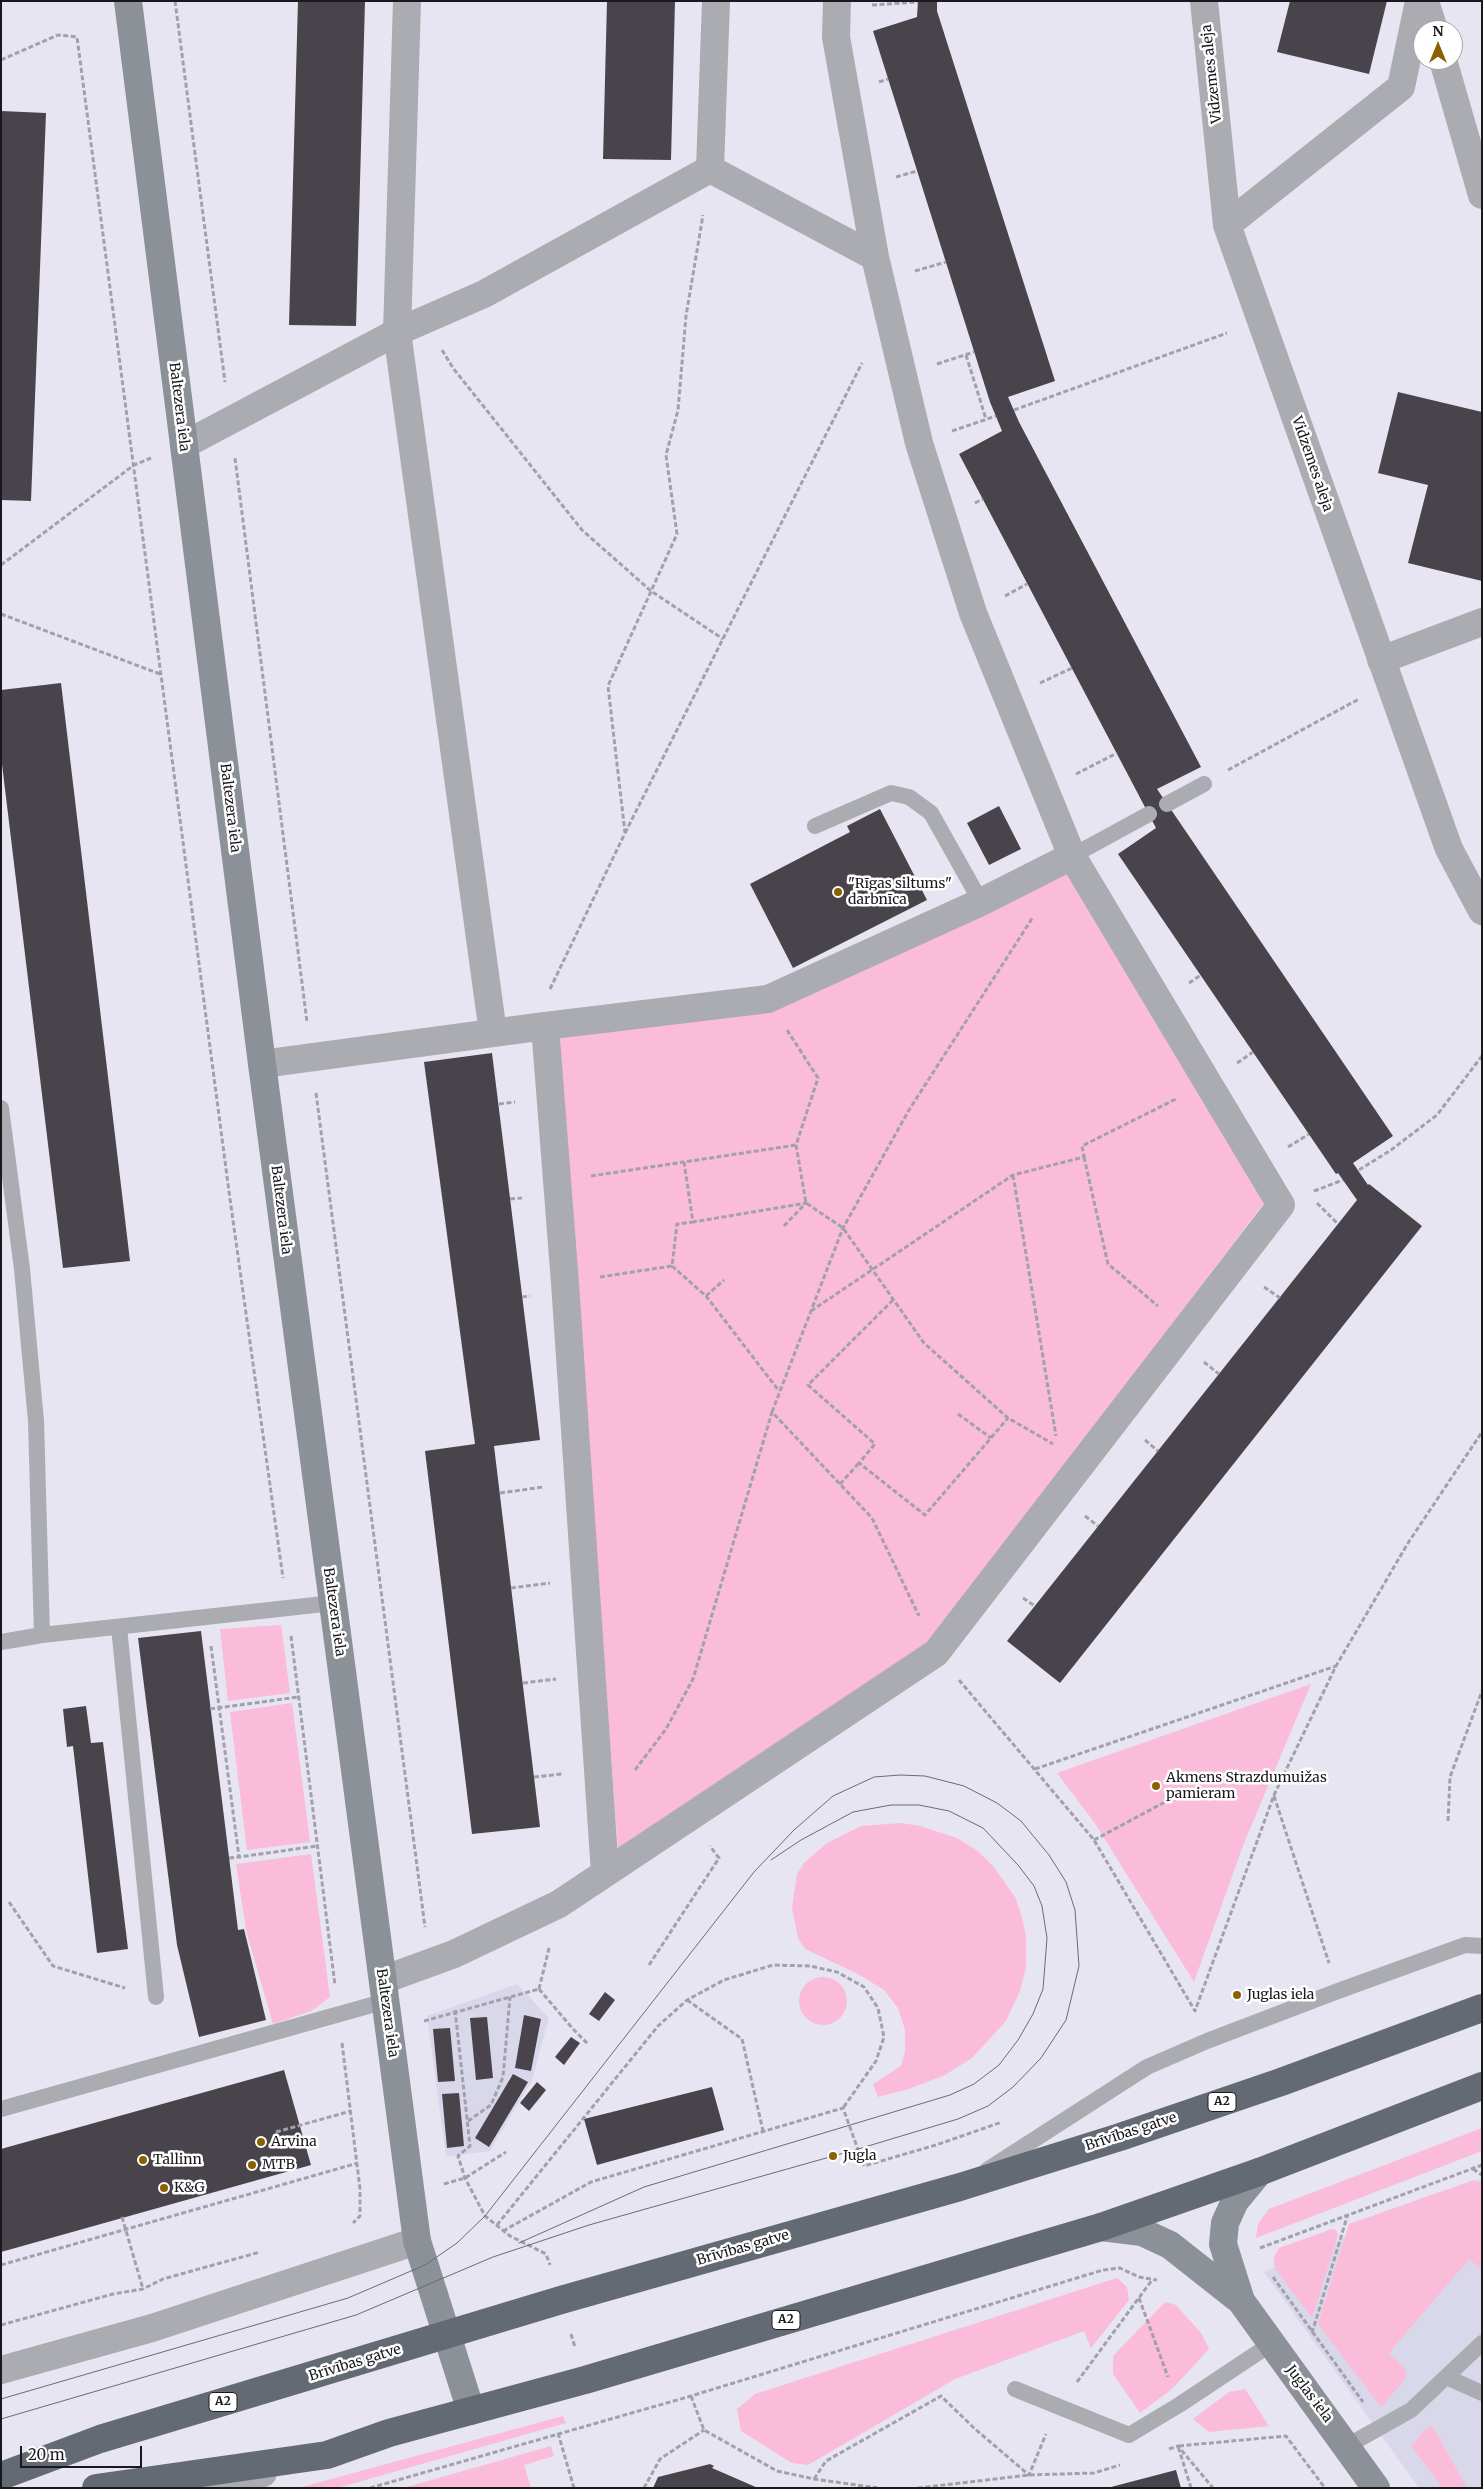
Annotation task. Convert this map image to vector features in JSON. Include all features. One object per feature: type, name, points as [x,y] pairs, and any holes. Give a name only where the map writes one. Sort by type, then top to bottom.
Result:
[{"type":"highway","name":"Brīvības gatve","points":[[1,2476],[100,2439],[600,2288],[960,2187],[1120,2137],[1281,2082],[1482,2008]]},
{"type":"highway","name":"A2","points":[[96,2488],[327,2454],[389,2433],[471,2411],[1101,2227],[1259,2172],[1482,2086]]},
{"type":"street","name":"Baltezera iela","points":[[128,1],[262,1064],[417,2241],[471,2411]]},
{"type":"street","points":[[407,1],[398,332],[493,1033]]},
{"type":"street","points":[[710,169],[716,1]]},
{"type":"street","name":"Vidzemes aleja","points":[[1204,1],[1227,225],[1449,849],[1482,911]]},
{"type":"street","points":[[1227,225],[1401,87],[1419,1]]},
{"type":"street","points":[[1425,1],[1431,20]]},
{"type":"street","points":[[384,1990],[454,1954],[560,1904],[936,1653],[1281,1204],[1072,856],[973,613],[919,443],[875,258],[836,37],[837,5]]},
{"type":"street","points":[[1446,70],[1482,195]]},
{"type":"street","points":[[184,444],[398,332],[484,294],[710,169]]},
{"type":"street","points":[[710,169],[875,258]]},
{"type":"street","points":[[1385,671],[1482,622]]},
{"type":"street","points":[[262,1064],[545,1026],[768,999],[982,902],[1072,856]]},
{"type":"street","points":[[545,1026],[565,1283],[605,1873]]},
{"type":"street","name":"Juglas iela","points":[[1241,2301],[1223,2244],[1225,2223],[1235,2201],[1259,2172]]},
{"type":"street","name":"Juglas iela","points":[[1101,2227],[1142,2232],[1170,2245],[1241,2301],[1376,2488]]},
{"type":"street","points":[[1,2370],[152,2328],[417,2241]]},
{"type":"street","points":[[212,2488],[327,2454]]},
{"type":"lane","points":[[1167,804],[1204,784]]},
{"type":"lane","points":[[815,826],[890,793],[909,797],[931,813],[982,902]]},
{"type":"lane","points":[[1072,856],[1149,814]]},
{"type":"lane","points":[[1,1108],[22,1269],[36,1421],[42,1635]]},
{"type":"lane","points":[[1,1642],[42,1635],[287,1610],[333,1603]]},
{"type":"lane","points":[[119,1627],[156,1998]]},
{"type":"lane","points":[[960,2187],[1147,2067],[1207,2041],[1465,1945],[1482,1946]]},
{"type":"lane","points":[[1,2109],[339,2015],[384,1990]]},
{"type":"lane","points":[[1347,2446],[1411,2410],[1482,2343]]},
{"type":"lane","points":[[1015,2390],[1129,2435],[1179,2405],[1271,2344]]},
{"type":"lane","points":[[1446,2377],[1482,2393]]},
{"type":"path","points":[[837,5],[918,2]]},
{"type":"path","points":[[1,60],[58,35],[77,37],[160,674],[287,1610],[358,2163],[360,2216],[347,2228]]},
{"type":"path","points":[[625,833],[608,686],[677,534],[666,455],[678,410],[686,316],[710,169]]},
{"type":"path","points":[[424,320],[453,368],[582,530],[651,591],[723,639]]},
{"type":"path","points":[[1014,410],[1261,320]]},
{"type":"path","points":[[545,1026],[545,999],[625,833],[870,348],[893,335]]},
{"type":"path","points":[[966,355],[986,419]]},
{"type":"path","points":[[919,443],[996,416]]},
{"type":"path","points":[[1,565],[134,465],[184,444]]},
{"type":"path","points":[[1,614],[160,674]]},
{"type":"path","points":[[1204,784],[1385,671]]},
{"type":"path","points":[[1045,790],[1117,753]]},
{"type":"path","points":[[601,1815],[666,1730],[693,1679],[772,1412],[843,1228],[909,1110],[1035,914]]},
{"type":"path","points":[[768,999],[818,1078],[796,1145],[806,1203]]},
{"type":"path","points":[[1358,1170],[1392,1150],[1438,1115],[1482,1056]]},
{"type":"path","points":[[1185,1329],[1108,1264],[1082,1146],[1208,1083]]},
{"type":"path","points":[[556,1182],[796,1145]]},
{"type":"path","points":[[811,1312],[1013,1175],[1084,1157]]},
{"type":"path","points":[[684,1162],[693,1222]]},
{"type":"path","points":[[672,1266],[677,1224],[806,1203],[843,1228],[924,1343],[1008,1418],[1058,1446],[1013,1175]]},
{"type":"path","points":[[1314,1200],[1338,1224]]},
{"type":"path","points":[[784,1226],[806,1203]]},
{"type":"path","points":[[565,1283],[672,1266]]},
{"type":"path","points":[[672,1266],[706,1296],[780,1392]]},
{"type":"path","points":[[706,1296],[724,1280]]},
{"type":"path","points":[[840,1484],[875,1444],[808,1386],[893,1300]]},
{"type":"path","points":[[772,1412],[872,1518],[936,1653],[1094,1840],[1195,2011]]},
{"type":"path","points":[[958,1414],[991,1438]]},
{"type":"path","points":[[860,1463],[925,1515],[1008,1418]]},
{"type":"path","points":[[1186,2015],[1195,2011],[1274,1795],[1336,1666],[1408,1543],[1482,1432]]},
{"type":"path","points":[[500,1493],[578,1482]]},
{"type":"path","points":[[207,1618],[238,1857]]},
{"type":"path","points":[[1035,1769],[1336,1666]]},
{"type":"path","points":[[1448,1821],[1450,1778],[1482,1691]]},
{"type":"path","points":[[210,1709],[298,1697]]},
{"type":"path","points":[[1274,1795],[1338,1991]]},
{"type":"path","points":[[1094,1840],[1166,1802]]},
{"type":"path","points":[[649,1964],[719,1858],[688,1818]]},
{"type":"path","points":[[229,1858],[317,1846]]},
{"type":"path","points":[[9,1902],[53,1966],[156,1998]]},
{"type":"path","points":[[497,2225],[658,2026],[687,2000],[724,1980],[774,1964],[810,1966],[837,1972],[864,1987],[878,2008],[884,2036],[876,2061],[843,2108],[591,2182],[503,2231]]},
{"type":"path","points":[[423,2022],[456,2010],[539,1988],[588,2044]]},
{"type":"path","points":[[468,2122],[491,2105],[503,2077],[510,1997]]},
{"type":"path","points":[[687,2000],[742,2039],[763,2131]]},
{"type":"path","points":[[456,2010],[470,2146],[458,2156],[465,2178],[485,2216],[503,2231],[527,2246],[546,2254],[550,2265]]},
{"type":"path","points":[[843,2108],[864,2166],[936,2146],[1009,2120]]},
{"type":"path","points":[[276,2132],[351,2111]]},
{"type":"path","points":[[441,2185],[465,2178],[506,2152]]},
{"type":"path","points":[[1,2265],[358,2163]]},
{"type":"path","points":[[1254,2250],[1348,2217],[1482,2165]]},
{"type":"path","points":[[1472,2169],[1482,2175]]},
{"type":"path","points":[[1312,2333],[1348,2217]]},
{"type":"path","points":[[122,2218],[143,2289]]},
{"type":"path","points":[[1,2325],[113,2294],[143,2289],[163,2279],[264,2251]]},
{"type":"path","points":[[370,2488],[691,2396],[1103,2270],[1120,2268],[1138,2277],[1152,2280],[1166,2279]]},
{"type":"path","points":[[1270,2273],[1381,2426]]},
{"type":"path","points":[[1029,2475],[1058,2408],[1152,2280]]},
{"type":"path","points":[[1139,2298],[1193,2444]]},
{"type":"path","points":[[571,2333],[575,2348]]},
{"type":"path","points":[[691,2396],[704,2430],[777,2471],[814,2479],[878,2488]]},
{"type":"path","points":[[814,2479],[826,2461],[941,2396],[1029,2475]]},
{"type":"path","points":[[644,2488],[660,2459],[704,2430]]},
{"type":"path","points":[[558,2433],[574,2488]]},
{"type":"path","points":[[1159,2452],[1193,2444],[1286,2436],[1325,2488]]},
{"type":"path","points":[[1178,2446],[1191,2488]]},
{"type":"path","points":[[1178,2446],[1213,2488]]},
{"type":"path","points":[[918,2488],[1029,2475],[1094,2473],[1122,2464]]},
{"type":"shaded area","points":[[1069,871],[1264,1203],[931,1640],[618,1850],[558,1039],[778,1009]]},
{"type":"shaded area","points":[[281,1625],[290,1693],[228,1701],[220,1629]]},
{"type":"shaded area","points":[[1311,1684],[1244,1843],[1194,1982],[1094,1822],[1057,1773]]},
{"type":"shaded area","points":[[292,1703],[310,1842],[247,1850],[230,1712]]},
{"type":"shaded area","points":[[901,1823],[920,1826],[957,1838],[978,1851],[993,1866],[1015,1897],[1021,1914],[1026,1936],[1026,1968],[1020,1991],[1006,2021],[972,2058],[945,2075],[909,2089],[878,2097],[873,2084],[901,2066],[905,2052],[905,2030],[898,2008],[884,1990],[858,1974],[805,1949],[798,1938],[792,1908],[797,1874],[804,1863],[827,1843],[861,1826]]},
{"type":"shaded area","points":[[311,1854],[330,1997],[311,2011],[273,2024],[246,1930],[236,1864]]},
{"type":"shaded area","points":[[823,1977],[832,1979],[840,1984],[845,1992],[847,2001],[845,2010],[840,2018],[832,2023],[823,2025],[814,2023],[806,2018],[801,2010],[799,2001],[801,1992],[806,1984],[814,1979]]},
{"type":"shaded area","points":[[517,1984],[549,2018],[532,2080],[490,2151],[446,2157],[427,2016]]},
{"type":"shaded area","points":[[1482,2128],[1482,2151],[1256,2238],[1258,2224],[1269,2209]]},
{"type":"shaded area","points":[[1482,2178],[1482,2488],[1419,2488],[1264,2272]]},
{"type":"shaded area","points":[[1474,2180],[1482,2184],[1482,2270],[1469,2259],[1389,2353],[1405,2369],[1407,2377],[1381,2407],[1318,2324],[1349,2224]]},
{"type":"shaded area","points":[[1332,2229],[1336,2230],[1338,2235],[1312,2318],[1277,2271],[1274,2265],[1274,2257],[1279,2248]]},
{"type":"shaded area","points":[[1117,2278],[1127,2287],[1129,2300],[1091,2348],[1084,2331],[955,2379],[808,2465],[792,2463],[741,2431],[737,2409],[755,2394]]},
{"type":"shaded area","points":[[1165,2302],[1176,2305],[1201,2333],[1209,2349],[1172,2389],[1140,2413],[1113,2374],[1113,2356]]},
{"type":"shaded area","points":[[1245,2389],[1269,2426],[1209,2432],[1193,2419],[1229,2392]]},
{"type":"shaded area","points":[[563,2416],[566,2423],[337,2488],[298,2488]]},
{"type":"shaded area","points":[[1427,2427],[1433,2427],[1467,2488],[1443,2488],[1411,2446]]},
{"type":"shaded area","points":[[551,2446],[554,2456],[524,2465],[531,2488],[403,2488]]},
{"type":"building","points":[[298,1],[365,1],[356,326],[289,325]]},
{"type":"building","points":[[607,1],[675,1],[671,160],[603,159]]},
{"type":"building","points":[[918,1],[937,1],[937,11],[1055,381],[1008,397],[1019,422],[1201,767],[1157,789],[1393,1136],[1353,1163],[1368,1185],[1422,1226],[1060,1683],[1007,1641],[1357,1200],[1338,1173],[1336,1174],[1118,854],[1156,828],[959,454],[1002,431],[990,402],[873,31],[917,17]]},
{"type":"building","points":[[1290,1],[1387,1],[1369,74],[1277,52]]},
{"type":"building","points":[[1,111],[46,113],[31,501],[1,500]]},
{"type":"building","points":[[1398,392],[1482,412],[1482,581],[1408,563],[1428,485],[1378,473]]},
{"type":"building","points":[[61,683],[130,1261],[63,1268],[1,756],[1,690]]},
{"type":"building","points":[[999,806],[1021,849],[989,865],[967,823]]},
{"type":"building","name":"\"Rīgas siltums\" darbnīca","points":[[880,809],[927,900],[793,968],[750,884],[850,832],[847,826]]},
{"type":"building","points":[[492,1053],[540,1440],[494,1446],[540,1827],[472,1834],[425,1451],[475,1444],[424,1062]]},
{"type":"building","points":[[201,1631],[238,1930],[244,1929],[266,2020],[199,2037],[177,1945],[138,1638]]},
{"type":"building","points":[[86,1706],[91,1743],[103,1742],[128,1949],[97,1953],[73,1746],[67,1747],[63,1709]]},
{"type":"building","points":[[605,1992],[615,2000],[599,2021],[589,2014]]},
{"type":"building","points":[[524,2015],[541,2019],[531,2071],[515,2068]]},
{"type":"building","points":[[487,2017],[493,2078],[476,2080],[470,2018]]},
{"type":"building","points":[[450,2028],[455,2081],[438,2082],[433,2029]]},
{"type":"building","points":[[571,2037],[580,2043],[564,2065],[555,2057]]},
{"type":"building","name":"Tallinn","points":[[284,2070],[311,2165],[1,2252],[1,2149]]},
{"type":"building","points":[[513,2074],[528,2082],[489,2147],[475,2138]]},
{"type":"building","points":[[537,2082],[546,2090],[529,2111],[520,2103]]},
{"type":"building","points":[[712,2087],[724,2130],[597,2165],[584,2119]]},
{"type":"building","points":[[459,2093],[464,2146],[447,2148],[442,2094]]},
{"type":"building","points":[[710,2464],[714,2466],[712,2468],[758,2488],[653,2488],[658,2477]]},
{"type":"building","points":[[1176,2470],[1181,2488],[1111,2488],[1111,2487]]},
{"type":"tram line","points":[[1,2399],[348,2298],[425,2265],[457,2243],[485,2216],[754,1872],[794,1830],[833,1796],[874,1777],[900,1775],[925,1776],[964,1786],[997,1803],[1021,1821],[1049,1855],[1066,1882],[1075,1910],[1079,1966],[1066,2020],[1041,2058],[1013,2087],[988,2106],[958,2119],[858,2149],[589,2225],[493,2257],[356,2315],[1,2419]]},
{"type":"tram line","points":[[519,2243],[644,2187],[950,2095],[974,2084],[999,2065],[1018,2040],[1033,2014],[1043,1989],[1047,1938],[1042,1906],[1034,1886],[1018,1865],[983,1828],[949,1811],[919,1805],[891,1805],[853,1812],[801,1840],[771,1860]]},
{"type":"place","name":"\"Rīgas siltums\" darbnīca","points":[[838,892]]},
{"type":"place","name":"Akmens Strazdumuižas pamieram","points":[[1156,1786]]},
{"type":"place","name":"Juglas iela","points":[[1237,1995]]},
{"type":"place","name":"Arvina","points":[[261,2142]]},
{"type":"place","name":"Jugla","points":[[833,2156]]},
{"type":"place","name":"Tallinn","points":[[143,2160]]},
{"type":"place","name":"MTB","points":[[252,2165]]},
{"type":"place","name":"K&G","points":[[164,2188]]}]
